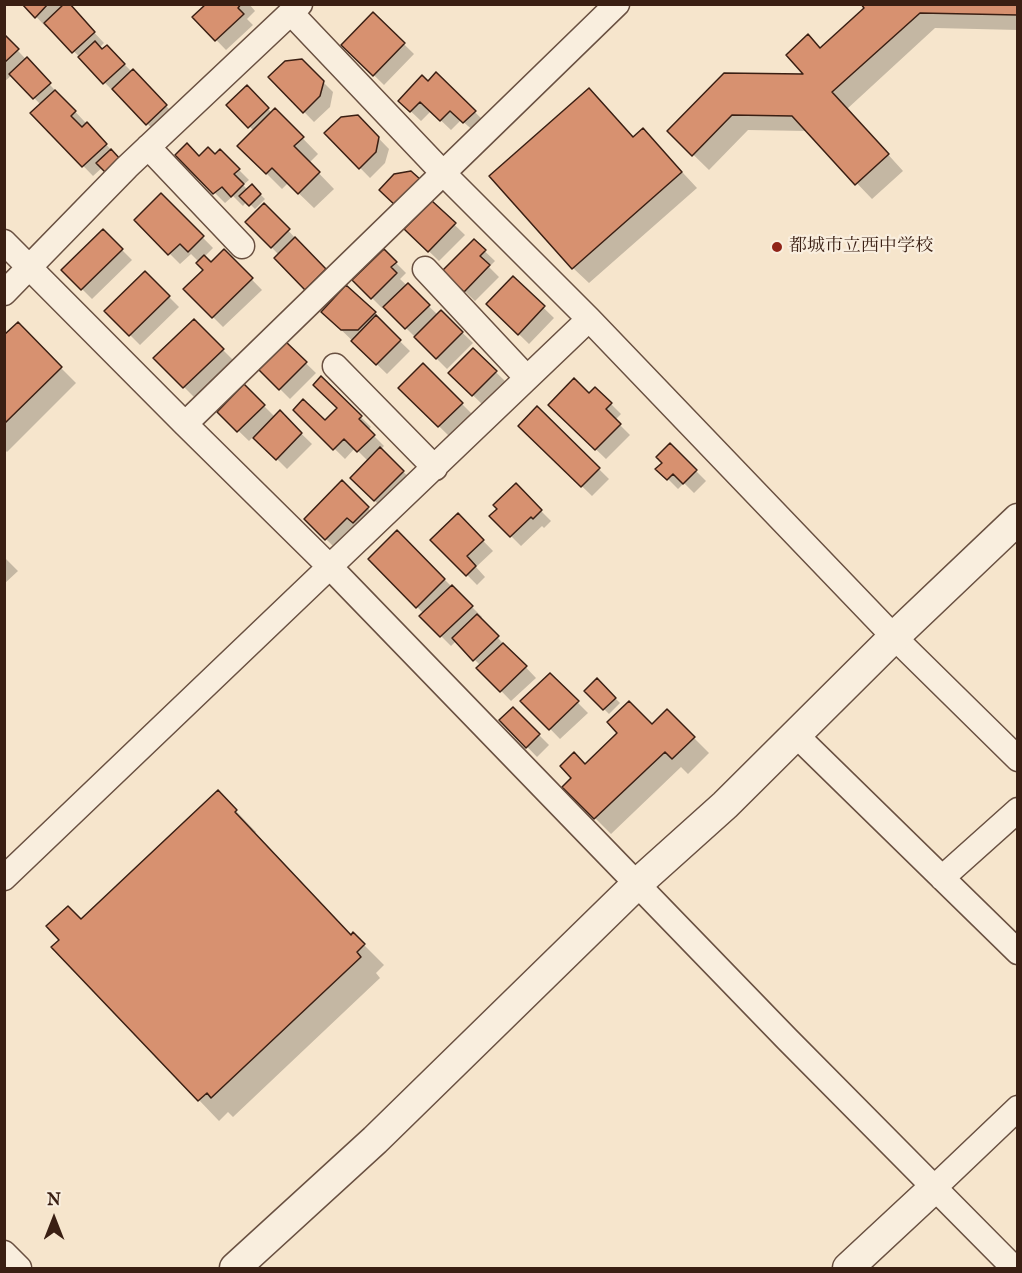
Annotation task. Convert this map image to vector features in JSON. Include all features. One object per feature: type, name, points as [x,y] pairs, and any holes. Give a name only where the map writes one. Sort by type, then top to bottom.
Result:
[{"type":"street","points":[[185,424],[616,4]]},
{"type":"street","points":[[4,293],[148,147],[295,9],[444,174],[589,319],[894,637],[1017,759]]},
{"type":"street","points":[[148,147],[242,246]]},
{"type":"street","points":[[4,242],[331,568],[1014,1269]]},
{"type":"street","points":[[425,269],[527,378]]},
{"type":"street","points":[[4,878],[589,319]]},
{"type":"street","points":[[336,366],[435,468]]},
{"type":"street","points":[[235,1269],[375,1140],[637,884],[725,805],[1017,519]]},
{"type":"street","points":[[796,735],[1017,952]]},
{"type":"street","points":[[942,878],[1017,810]]},
{"type":"street","points":[[848,1269],[1017,1108]]},
{"type":"street","points":[[4,1253],[19,1269]]},
{"type":"building","points":[[22,4],[48,4],[35,18]]},
{"type":"building","points":[[64,4],[70,4],[95,32],[72,53],[44,23]]},
{"type":"building","points":[[206,4],[241,4],[238,8],[244,14],[215,41],[192,17]]},
{"type":"building","points":[[861,4],[1018,4],[1018,15],[920,13],[832,92],[889,154],[855,185],[792,116],[732,115],[692,156],[667,131],[724,73],[803,74],[786,55],[808,34],[820,48],[864,8]]},
{"type":"building","points":[[373,12],[405,43],[373,76],[341,45]]},
{"type":"building","points":[[4,34],[19,49],[4,63]]},
{"type":"building","points":[[95,41],[102,49],[107,45],[125,64],[103,84],[78,57]]},
{"type":"building","points":[[27,57],[51,83],[33,99],[9,74]]},
{"type":"building","points":[[302,59],[324,81],[320,96],[303,113],[268,77],[285,61]]},
{"type":"building","points":[[133,69],[167,105],[146,125],[112,89]]},
{"type":"building","points":[[436,72],[476,111],[463,123],[450,111],[440,121],[420,102],[410,112],[398,101],[422,75],[428,81]]},
{"type":"building","points":[[247,85],[269,108],[248,128],[226,105]]},
{"type":"building","points":[[589,88],[633,137],[643,128],[682,172],[572,269],[489,176]]},
{"type":"building","points":[[55,90],[76,111],[71,116],[82,127],[87,122],[107,144],[82,167],[30,113]]},
{"type":"building","points":[[275,108],[304,137],[294,146],[320,172],[298,194],[272,168],[266,174],[237,146]]},
{"type":"building","points":[[358,115],[379,137],[376,152],[359,169],[324,133],[341,117]]},
{"type":"building","points":[[187,143],[199,156],[208,147],[215,154],[220,149],[240,169],[234,174],[244,184],[231,197],[222,187],[213,194],[175,155]]},
{"type":"building","points":[[111,149],[121,160],[106,173],[96,163]]},
{"type":"building","points":[[411,171],[421,180],[397,207],[379,190],[394,174]]},
{"type":"building","points":[[252,184],[261,194],[249,206],[239,196]]},
{"type":"building","points":[[161,193],[204,236],[188,252],[180,244],[168,255],[134,220]]},
{"type":"building","points":[[432,201],[456,223],[428,252],[404,229]]},
{"type":"building","points":[[264,203],[290,229],[271,248],[245,222]]},
{"type":"building","points":[[103,229],[123,249],[81,290],[61,270]]},
{"type":"building","points":[[295,237],[326,269],[305,290],[274,258]]},
{"type":"building","points":[[474,239],[486,250],[480,256],[490,265],[464,292],[442,271]]},
{"type":"building","points":[[224,249],[253,278],[212,318],[183,289],[203,270],[196,263],[204,255],[211,262]]},
{"type":"building","points":[[384,249],[397,262],[391,267],[397,273],[371,299],[352,280]]},
{"type":"building","points":[[145,271],[170,296],[129,336],[104,311]]},
{"type":"building","points":[[513,276],[545,306],[518,335],[486,304]]},
{"type":"building","points":[[408,283],[430,305],[405,329],[383,307]]},
{"type":"building","points":[[346,285],[376,312],[358,330],[341,330],[321,312]]},
{"type":"building","points":[[441,310],[463,332],[436,359],[414,337]]},
{"type":"building","points":[[376,315],[401,340],[376,365],[351,341]]},
{"type":"building","points":[[194,319],[224,349],[183,388],[153,358]]},
{"type":"building","points":[[18,322],[62,367],[4,424],[4,335]]},
{"type":"building","points":[[285,341],[307,362],[279,390],[258,369]]},
{"type":"building","points":[[473,348],[497,371],[472,396],[448,373]]},
{"type":"building","points":[[423,363],[463,403],[438,427],[398,388]]},
{"type":"building","points":[[321,376],[362,416],[359,419],[375,435],[357,452],[344,439],[333,450],[293,410],[303,399],[325,420],[337,408],[313,385]]},
{"type":"building","points":[[574,378],[589,393],[595,387],[612,403],[606,409],[621,424],[595,450],[548,405]]},
{"type":"building","points":[[244,384],[265,405],[237,432],[217,412]]},
{"type":"building","points":[[537,406],[600,468],[581,487],[518,426]]},
{"type":"building","points":[[280,410],[302,433],[276,460],[253,438]]},
{"type":"building","points":[[670,443],[697,470],[683,484],[673,474],[667,480],[655,469],[662,463],[656,457]]},
{"type":"building","points":[[380,447],[404,471],[374,501],[350,478]]},
{"type":"building","points":[[342,480],[369,507],[353,523],[347,518],[325,540],[304,519]]},
{"type":"building","points":[[516,483],[542,510],[510,537],[489,516],[497,509],[493,505]]},
{"type":"building","points":[[458,513],[484,540],[467,556],[476,566],[466,576],[430,540]]},
{"type":"building","points":[[397,530],[445,579],[416,608],[368,559]]},
{"type":"building","points":[[452,585],[473,606],[440,637],[419,616]]},
{"type":"building","points":[[477,614],[499,636],[473,661],[452,638]]},
{"type":"building","points":[[503,643],[527,666],[500,692],[476,668]]},
{"type":"building","points":[[550,673],[579,701],[549,730],[520,701]]},
{"type":"building","points":[[597,678],[616,698],[603,710],[584,691]]},
{"type":"building","points":[[629,701],[652,724],[667,709],[695,737],[672,759],[665,752],[594,819],[562,787],[571,778],[560,766],[574,752],[585,764],[617,733],[607,722]]},
{"type":"building","points":[[513,707],[540,734],[526,748],[499,720]]},
{"type":"building","points":[[218,790],[237,810],[235,812],[351,935],[353,932],[365,944],[357,952],[361,957],[211,1098],[207,1093],[198,1101],[51,947],[59,940],[46,926],[68,906],[81,919]]},
{"type":"place","name":"都城市立西中学校","points":[[777,247]]}]
